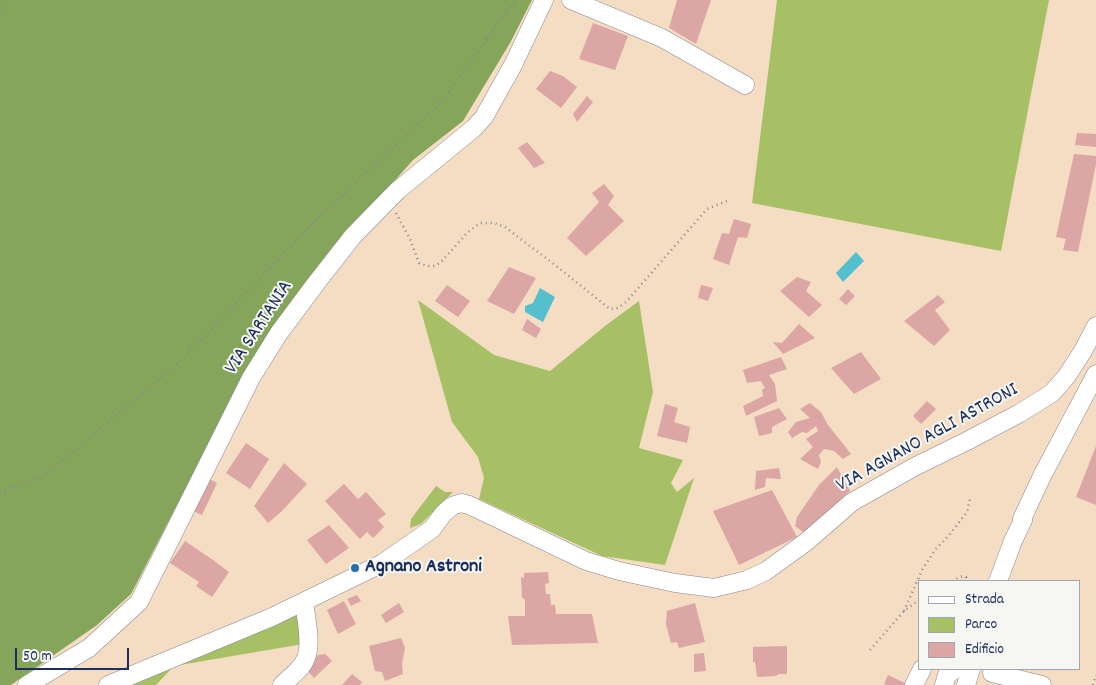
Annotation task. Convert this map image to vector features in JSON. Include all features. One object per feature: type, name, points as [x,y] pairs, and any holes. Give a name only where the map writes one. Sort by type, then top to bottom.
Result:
[{"type":"street","name":"VIA SARTANIA","points":[[27,685],[89,648],[139,602],[251,378],[279,333],[353,236],[397,191],[474,128],[484,116],[513,65],[544,0]]},
{"type":"street","points":[[570,0],[662,38],[745,85]]},
{"type":"street","name":"VIA AGNANO AGLI ASTRONI","points":[[108,685],[272,617],[383,563],[432,529],[443,514],[452,506],[461,503],[469,505],[586,561],[619,571],[675,583],[714,588],[747,580],[766,571],[806,542],[852,502],[1052,393],[1079,358],[1096,326]]},
{"type":"street","points":[[998,580],[1022,519],[1042,476],[1096,374]]},
{"type":"street","points":[[282,685],[306,658],[308,638],[304,602]]},
{"type":"street","points":[[914,685],[922,670]]},
{"type":"street","points":[[944,685],[947,675],[954,670]]},
{"type":"street","points":[[966,685],[971,670]]},
{"type":"street","points":[[992,673],[1042,685]]},
{"type":"path","points":[[0,13],[9,0]]},
{"type":"path","points":[[0,492],[44,476],[179,363],[313,223],[443,100],[515,0]]},
{"type":"path","points":[[388,200],[410,239],[420,263],[427,266],[435,266],[441,262],[468,232],[480,223],[494,223],[505,227],[610,309],[618,308],[626,302],[707,209],[726,201]]},
{"type":"path","points":[[904,611],[922,570],[935,550],[952,533],[968,512],[970,498]]},
{"type":"path","points":[[954,580],[964,576],[966,580]]},
{"type":"path","points":[[870,650],[904,611],[918,600]]},
{"type":"path","points":[[1093,685],[1096,675]]},
{"type":"green space","points":[[0,0],[532,0],[510,43],[463,121],[413,160],[317,268],[249,366],[131,594],[97,625],[11,685],[0,685]]},
{"type":"green space","points":[[777,0],[1049,0],[1001,251],[752,203]]},
{"type":"green space","points":[[418,300],[494,355],[550,371],[639,301],[653,392],[639,448],[683,460],[671,483],[677,492],[694,478],[665,565],[602,556],[479,499],[484,478],[478,457],[452,422]]},
{"type":"green space","points":[[436,486],[445,492],[453,492],[421,524],[410,528],[411,519]]},
{"type":"green space","points":[[299,612],[303,644],[174,666],[156,685],[124,685]]},
{"type":"water","points":[[856,252],[864,261],[843,282],[836,273]]},
{"type":"water","points":[[540,288],[555,297],[543,322],[525,312],[525,306],[533,303]]},
{"type":"building","points":[[677,0],[711,0],[696,44],[669,28]]},
{"type":"building","points":[[593,23],[628,36],[615,70],[579,59]]},
{"type":"building","points":[[550,71],[563,76],[577,87],[561,108],[536,89]]},
{"type":"building","points":[[587,96],[593,102],[577,122],[573,114]]},
{"type":"building","points":[[1077,133],[1096,134],[1096,147],[1075,145]]},
{"type":"building","points":[[527,142],[545,163],[534,168],[518,148]]},
{"type":"building","points":[[1074,154],[1096,156],[1078,252],[1063,250],[1066,239],[1056,237]]},
{"type":"building","points":[[604,184],[614,196],[608,205],[624,221],[586,256],[567,238],[599,202],[592,193]]},
{"type":"building","points":[[734,219],[751,224],[747,238],[738,237],[729,265],[713,259],[722,233],[729,234]]},
{"type":"building","points":[[509,267],[536,278],[514,314],[487,301]]},
{"type":"building","points":[[797,277],[811,282],[806,291],[822,305],[809,317],[780,291]]},
{"type":"building","points":[[447,285],[470,301],[458,317],[435,301]]},
{"type":"building","points":[[701,285],[713,288],[708,301],[698,298]]},
{"type":"building","points":[[848,289],[855,296],[846,305],[839,299]]},
{"type":"building","points":[[938,295],[945,302],[935,310],[950,330],[934,346],[904,321]]},
{"type":"building","points":[[527,319],[541,329],[536,338],[522,330]]},
{"type":"building","points":[[799,324],[815,338],[783,354],[773,342],[782,343]]},
{"type":"building","points":[[861,352],[881,379],[854,394],[831,368]]},
{"type":"building","points":[[781,357],[787,369],[769,375],[775,384],[777,401],[746,416],[743,406],[763,396],[762,390],[765,388],[761,381],[747,383],[743,370]]},
{"type":"building","points":[[927,401],[936,409],[921,424],[913,416]]},
{"type":"building","points":[[810,403],[821,412],[828,425],[851,454],[843,459],[834,451],[824,449],[819,455],[821,462],[818,469],[800,459],[813,447],[806,439],[818,431],[816,426],[807,433],[802,432],[792,438],[788,432],[796,422],[810,418],[800,409]]},
{"type":"building","points":[[665,404],[678,408],[674,422],[690,427],[687,443],[657,436]]},
{"type":"building","points":[[779,408],[787,419],[772,427],[772,433],[759,436],[754,417]]},
{"type":"building","points":[[246,443],[269,459],[250,489],[226,473]]},
{"type":"building","points":[[1096,446],[1096,505],[1076,497]]},
{"type":"building","points":[[284,463],[307,484],[268,523],[254,506]]},
{"type":"building","points":[[837,467],[850,491],[804,533],[795,526],[797,517],[819,485]]},
{"type":"building","points":[[779,468],[781,479],[766,478],[765,487],[755,490],[756,471]]},
{"type":"building","points":[[209,479],[217,483],[202,515],[193,511]]},
{"type":"building","points":[[344,484],[358,499],[366,492],[386,514],[378,520],[384,527],[373,538],[367,532],[360,539],[325,501]]},
{"type":"building","points":[[772,490],[797,537],[739,565],[713,511]]},
{"type":"building","points":[[329,525],[349,548],[326,564],[307,540]]},
{"type":"building","points":[[185,541],[229,572],[212,597],[196,586],[199,582],[170,563]]},
{"type":"building","points":[[548,572],[549,583],[545,584],[546,594],[550,594],[551,605],[555,605],[556,614],[592,614],[598,643],[512,645],[508,616],[525,616],[525,600],[522,598],[521,577],[524,578],[524,573]]},
{"type":"building","points":[[357,595],[361,601],[351,606],[347,599]]},
{"type":"building","points":[[344,601],[356,624],[338,634],[327,610]]},
{"type":"building","points":[[399,603],[404,612],[386,623],[381,615]]},
{"type":"building","points":[[695,603],[705,642],[679,648],[677,642],[671,643],[666,624],[667,611]]},
{"type":"building","points":[[401,638],[405,648],[402,664],[403,674],[385,681],[382,672],[375,671],[369,646]]},
{"type":"building","points":[[787,646],[787,674],[757,677],[755,662],[753,662],[753,647]]},
{"type":"building","points":[[704,653],[706,671],[694,672],[694,654]]},
{"type":"building","points":[[325,654],[332,661],[314,678],[305,668],[318,655]]},
{"type":"building","points":[[352,674],[362,682],[360,685],[342,685]]},
{"type":"building","points":[[888,675],[909,685],[886,685],[884,684]]},
{"type":"place","name":"Agnano Astroni","points":[[355,568]]}]
